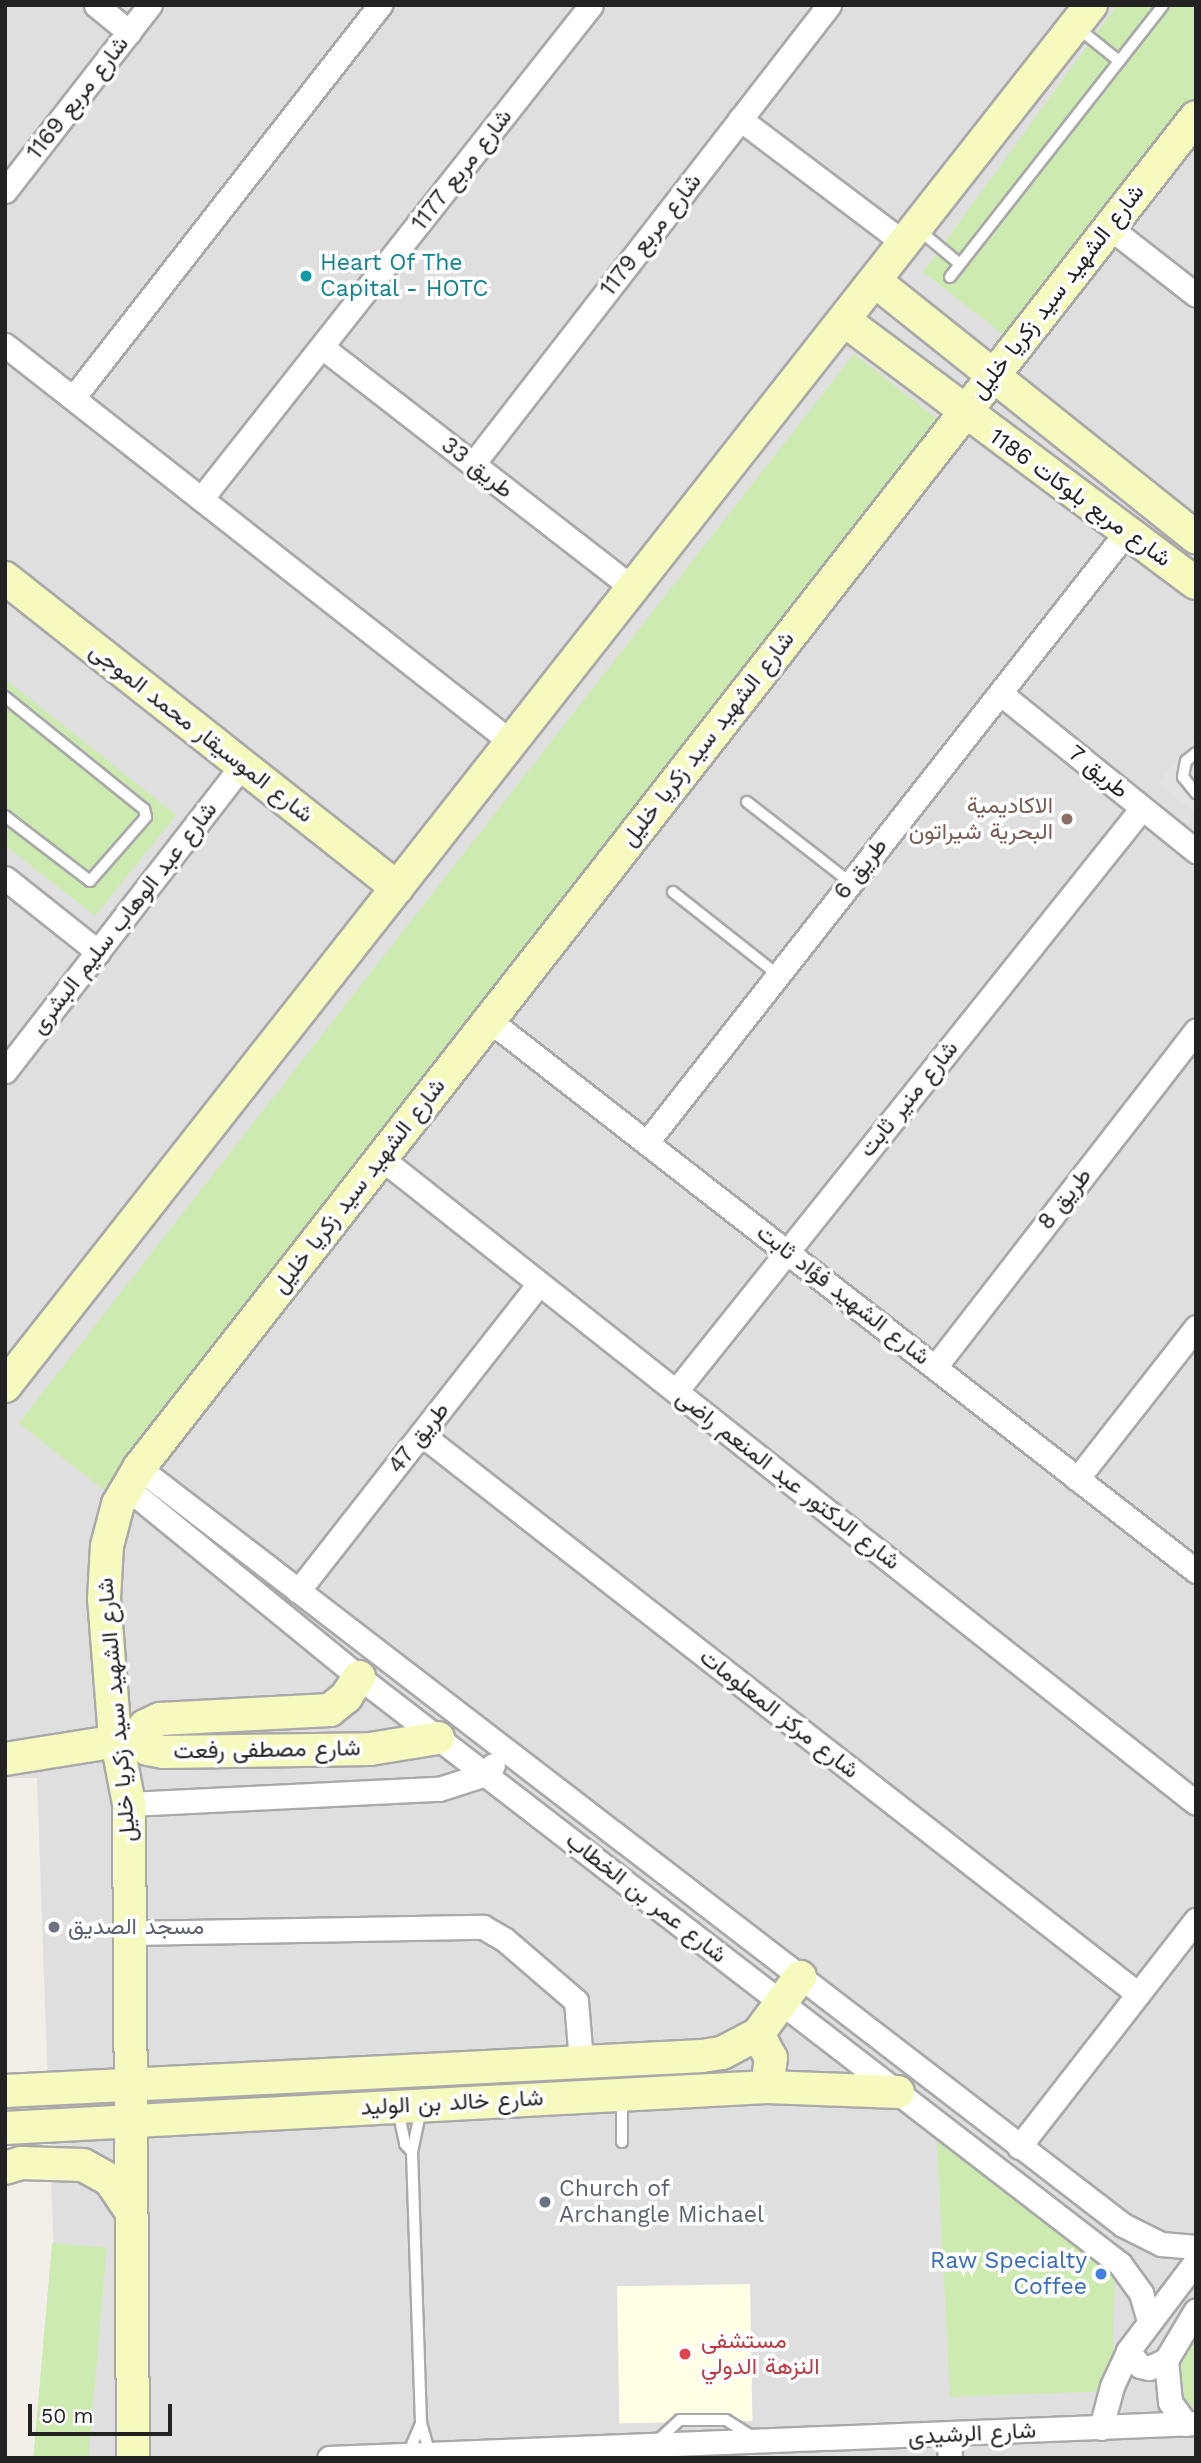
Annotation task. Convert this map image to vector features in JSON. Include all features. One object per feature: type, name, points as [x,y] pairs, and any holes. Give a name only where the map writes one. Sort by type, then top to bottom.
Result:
[{"type":"street","points":[[96,5],[129,32]]},
{"type":"street","name":"شارع مربع 1169","points":[[5,191],[150,5]]},
{"type":"street","points":[[73,398],[380,5]]},
{"type":"street","name":"شارع مربع 1177","points":[[201,499],[591,5]]},
{"type":"street","name":"شارع مربع 1179","points":[[473,464],[740,119],[818,9]]},
{"type":"street","points":[[5,1385],[1083,15]]},
{"type":"street","name":"شارع الشهيد سيد زكريا خليل","points":[[133,2458],[128,2086],[129,1804],[126,1740],[104,1570],[112,1522],[132,1477],[1196,117]]},
{"type":"street","points":[[740,119],[910,235]]},
{"type":"street","points":[[1110,227],[1196,295]]},
{"type":"street","name":"شارع مربع بلوكات 1186","points":[[875,281],[991,377],[1196,537]]},
{"type":"street","name":"شارع مربع بلوكات 1186","points":[[844,320],[963,413],[1128,530],[1196,583]]},
{"type":"street","points":[[5,345],[511,742]]},
{"type":"street","name":"طريق 33","points":[[322,347],[633,588]]},
{"type":"street","name":"طريق 6","points":[[647,1142],[1128,530]]},
{"type":"street","name":"شارع الموسيقار محمد الموجى","points":[[5,578],[235,774]]},
{"type":"street","name":"شارع الموسيقار محمد الموجى","points":[[5,606],[235,774],[390,896]]},
{"type":"street","name":"طريق 7","points":[[1000,693],[1196,851]]},
{"type":"street","name":"شارع عبد الوهاب سليم البشرى","points":[[5,1071],[235,774]]},
{"type":"street","name":"شارع منير ثابت","points":[[676,1391],[1142,808]]},
{"type":"street","points":[[5,878],[98,952]]},
{"type":"street","name":"شارع الشهيد فؤاد ثابت","points":[[489,1020],[1196,1571]]},
{"type":"street","name":"طريق 8","points":[[935,1367],[1196,1030]]},
{"type":"street","name":"شارع الدكتور عبد المنعم راضى","points":[[381,1158],[1196,1803]]},
{"type":"street","name":"طريق 47","points":[[298,1591],[539,1284]]},
{"type":"street","points":[[1077,1479],[1195,1329]]},
{"type":"street","name":"شارع مركز المعلومات","points":[[421,1434],[1138,1994]]},
{"type":"street","name":"شارع عمر بن الخطاب","points":[[132,1477],[298,1591],[448,1726],[486,1774],[1120,2264],[1141,2293],[1149,2321]]},
{"type":"street","name":"شارع عمر بن الخطاب","points":[[132,1477],[359,1676],[448,1726],[504,1751],[1020,2147],[1141,2236],[1169,2245],[1196,2247]]},
{"type":"street","name":"شارع مصطفى رفعت","points":[[126,1740],[160,1719],[316,1713],[339,1704],[359,1676]]},
{"type":"street","points":[[339,1704],[346,1727],[340,1750]]},
{"type":"street","name":"شارع مصطفى رفعت","points":[[126,1740],[156,1752],[340,1750],[394,1747],[448,1726]]},
{"type":"street","points":[[5,1759],[126,1740]]},
{"type":"street","points":[[486,1774],[504,1751]]},
{"type":"street","name":"شارع مصطفى رفعت","points":[[129,1804],[439,1789],[486,1774]]},
{"type":"street","points":[[1020,2147],[1196,1920]]},
{"type":"street","points":[[128,1933],[483,1927],[504,1939],[576,2001],[581,2061]]},
{"type":"street","name":"شارع خالد بن الوليد","points":[[5,2091],[702,2056],[722,2053],[758,2034],[784,2004],[800,1977]]},
{"type":"street","points":[[758,2034],[771,2058],[767,2087]]},
{"type":"street","name":"شارع خالد بن الوليد","points":[[5,2128],[767,2087],[898,2092]]},
{"type":"street","points":[[5,2168],[21,2163],[83,2165],[110,2180],[129,2208]]},
{"type":"street","points":[[1120,2264],[1136,2255],[1141,2236]]},
{"type":"street","points":[[1101,2428],[1112,2386],[1128,2351],[1196,2260]]},
{"type":"street","points":[[1191,2423],[1170,2402],[1164,2381],[1166,2360],[1196,2310]]},
{"type":"street","points":[[1128,2351],[1140,2366],[1149,2368],[1166,2360]]},
{"type":"street","name":"شارع الرشيدى","points":[[329,2458],[760,2442],[949,2446],[1101,2428],[1191,2423]]},
{"type":"lane","points":[[950,276],[1163,5]]},
{"type":"lane","points":[[1083,15],[1119,61]]},
{"type":"lane","points":[[910,235],[960,264]]},
{"type":"lane","points":[[5,697],[144,808],[146,817],[90,881],[5,816]]},
{"type":"lane","points":[[1196,753],[1186,761],[1182,777],[1196,793]]},
{"type":"lane","points":[[747,802],[851,883]]},
{"type":"lane","points":[[673,892],[778,975]]},
{"type":"lane","points":[[621,2095],[622,2142]]},
{"type":"lane","points":[[409,2105],[402,2117],[405,2144],[412,2152]]},
{"type":"lane","points":[[409,2105],[421,2423],[419,2454]]},
{"type":"lane","points":[[419,2454],[421,2423]]},
{"type":"shaded area","points":[[5,5],[1196,5],[1196,2458],[61,2458],[37,1778],[5,1778]]},
{"type":"shaded area","points":[[1196,736],[1196,814],[1158,783]]},
{"type":"shaded area","name":"مستشفى النزهة الدولي","points":[[750,2284],[752,2421],[619,2423],[617,2286]]},
{"type":"green space","points":[[1117,5],[1196,5],[1196,112],[1009,339],[923,272]]},
{"type":"green space","points":[[854,354],[939,420],[104,1490],[19,1423]]},
{"type":"green space","points":[[5,679],[176,815],[95,916],[5,845]]},
{"type":"green space","points":[[936,2126],[1115,2271],[1112,2391],[950,2397]]},
{"type":"green space","points":[[52,2243],[107,2248],[88,2458],[33,2457]]},
{"type":"green space","points":[[1196,2325],[1196,2411],[1182,2412],[1178,2347]]},
{"type":"place","name":"Heart Of The Capital - HOTC","points":[[306,276]]},
{"type":"place","name":"الاكاديمية البحرية شيراتون","points":[[1067,819]]},
{"type":"place","name":"مسجد الصديق","points":[[54,1927]]},
{"type":"place","name":"Church of Archangle Michael","points":[[545,2202]]},
{"type":"place","name":"Raw Specialty Coffee","points":[[1101,2274]]},
{"type":"place","name":"مستشفى النزهة الدولي","points":[[685,2354]]}]
